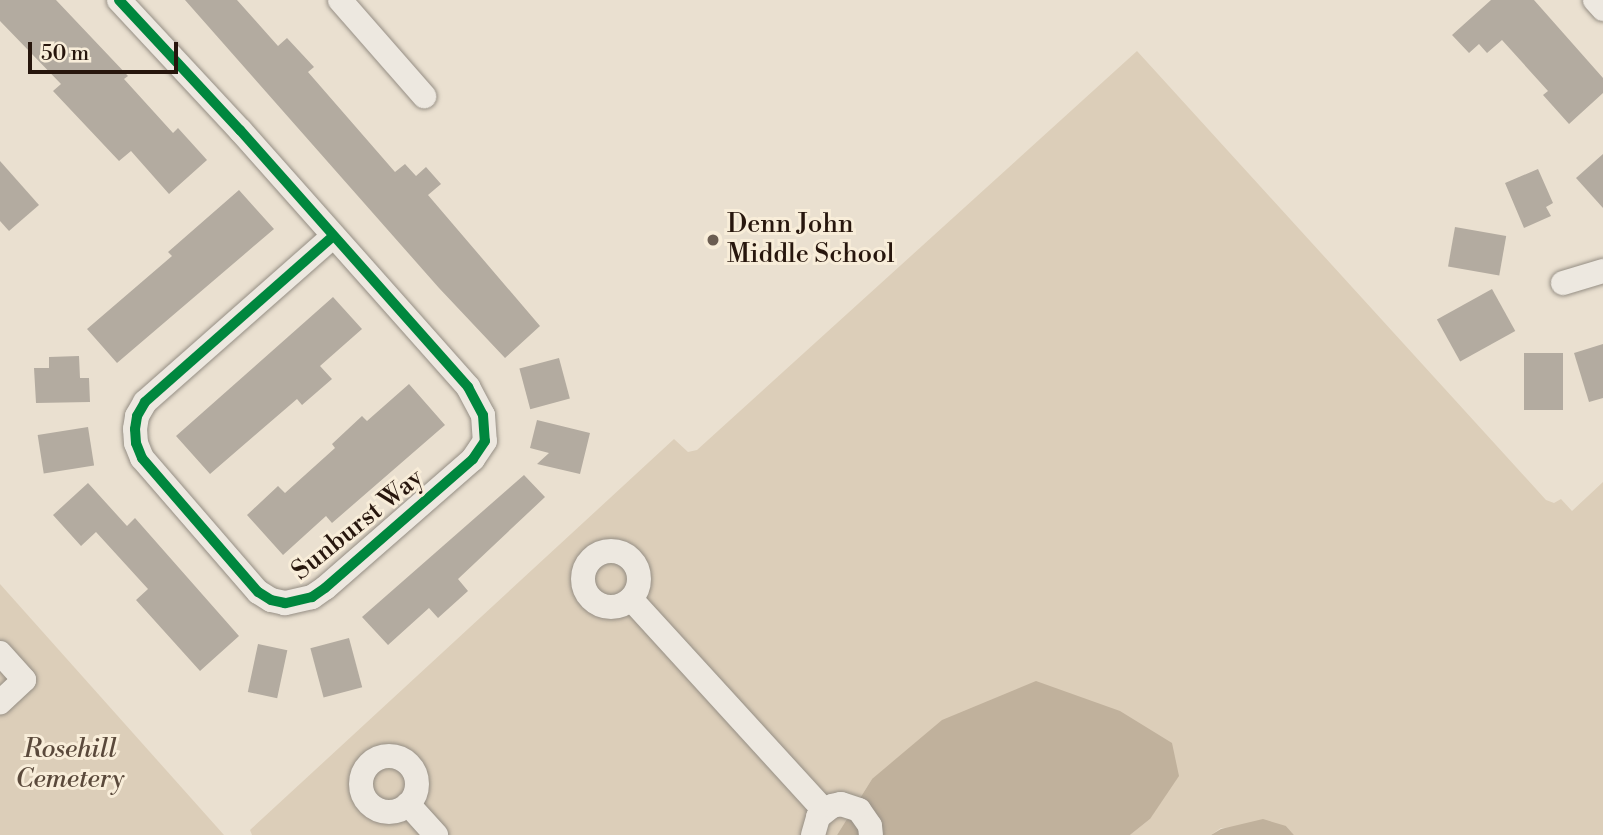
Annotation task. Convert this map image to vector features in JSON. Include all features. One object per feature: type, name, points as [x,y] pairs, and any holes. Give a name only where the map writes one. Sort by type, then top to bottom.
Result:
[{"type":"street","name":"Sunburst Way","points":[[119,0],[231,120],[332,237],[468,387],[483,415],[485,442],[473,459],[325,588],[312,597],[285,603],[271,600],[258,592],[151,468],[135,443],[135,429],[137,416],[145,402],[332,237]]},
{"type":"street","points":[[340,0],[424,96]]},
{"type":"street","points":[[1595,0],[1603,9]]},
{"type":"street","points":[[1563,283],[1603,271]]},
{"type":"street","points":[[631,599],[824,810]]},
{"type":"street","points":[[0,653],[24,680],[0,702]]},
{"type":"street","points":[[408,804],[436,835]]},
{"type":"street","points":[[813,835],[818,817],[824,810],[841,804],[859,810],[870,826],[871,835]]},
{"type":"green space","points":[[1137,51],[1546,500],[1554,503],[1561,499],[1572,511],[1603,482],[1603,835],[1294,835],[1286,826],[1221,828],[1211,835],[1130,835],[1150,819],[872,779],[837,835],[252,835],[250,830],[674,439],[688,452],[697,450]]},
{"type":"green space","name":"Rosehill Cemetery","points":[[0,584],[224,835],[0,835]]},
{"type":"shaded area","points":[[1036,681],[1120,711],[1172,743],[1179,776],[1150,819],[1130,835],[837,835],[872,779],[942,720]]},
{"type":"shaded area","points":[[1263,819],[1286,826],[1294,835],[1211,835],[1221,829]]},
{"type":"building","points":[[0,0],[56,0],[128,76],[124,79],[173,133],[178,128],[207,160],[169,194],[131,151],[119,161],[53,91],[61,84],[0,21]]},
{"type":"building","points":[[185,0],[237,0],[278,46],[287,38],[314,67],[308,72],[395,172],[405,164],[416,176],[426,167],[441,184],[428,195],[540,326],[505,358],[439,288]]},
{"type":"building","points":[[1491,0],[1534,0],[1603,78],[1603,93],[1569,124],[1543,95],[1548,91],[1502,40],[1487,53],[1479,44],[1469,53],[1452,35]]},
{"type":"building","points":[[1603,154],[1603,208],[1576,178]]},
{"type":"building","points":[[0,161],[39,205],[9,231],[0,221]]},
{"type":"building","points":[[1538,169],[1553,203],[1546,207],[1551,216],[1524,228],[1505,183]]},
{"type":"building","points":[[239,190],[274,229],[117,363],[87,329],[172,256],[168,252]]},
{"type":"building","points":[[1455,227],[1506,236],[1499,275],[1448,266]]},
{"type":"building","points":[[1492,289],[1515,331],[1460,362],[1437,320]]},
{"type":"building","points":[[333,297],[362,329],[320,366],[332,379],[302,405],[297,399],[210,474],[176,436]]},
{"type":"building","points":[[1603,344],[1603,398],[1589,402],[1574,353]]},
{"type":"building","points":[[1524,353],[1563,353],[1563,410],[1524,410]]},
{"type":"building","points":[[79,356],[80,378],[89,378],[90,402],[36,403],[34,368],[49,368],[49,357]]},
{"type":"building","points":[[559,358],[570,399],[530,409],[519,369]]},
{"type":"building","points":[[409,384],[445,425],[332,523],[326,516],[283,555],[247,515],[278,486],[285,493],[335,448],[332,444],[362,416],[367,421]]},
{"type":"building","points":[[537,420],[590,433],[580,474],[537,464],[549,453],[530,448]]},
{"type":"building","points":[[88,427],[94,466],[44,473],[38,435]]},
{"type":"building","points":[[524,475],[545,497],[458,579],[468,591],[438,618],[429,608],[388,645],[362,617]]},
{"type":"building","points":[[88,483],[127,526],[135,518],[239,636],[200,671],[136,600],[148,589],[96,532],[81,546],[53,515]]},
{"type":"building","points":[[349,638],[362,687],[324,698],[310,648]]},
{"type":"building","points":[[258,644],[287,650],[277,698],[248,692]]},
{"type":"cycle path","points":[[119,0],[240,130],[468,387],[483,415],[485,441],[473,459],[325,588],[312,597],[285,603],[271,600],[258,592],[142,458],[136,443],[135,429],[137,416],[145,402],[332,237]]},
{"type":"place","name":"Denn John Middle School","points":[[713,240]]}]
